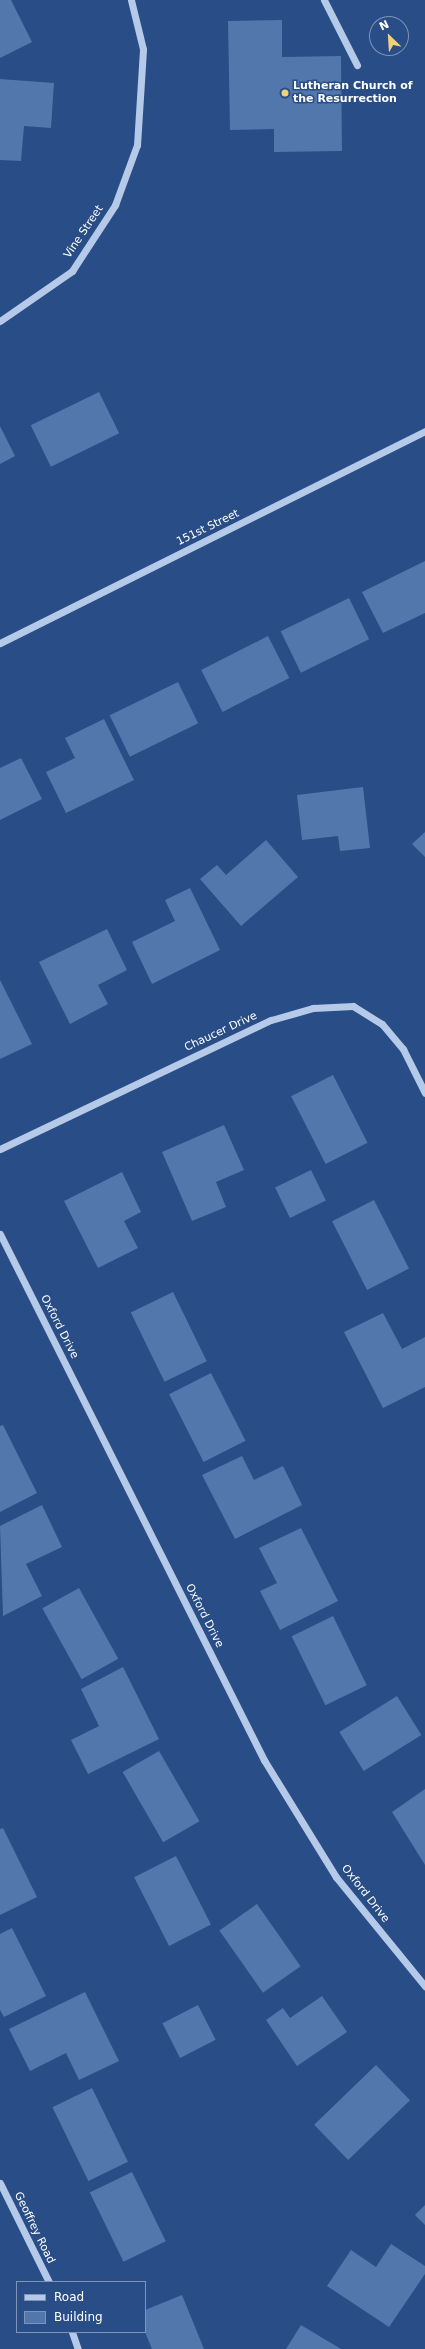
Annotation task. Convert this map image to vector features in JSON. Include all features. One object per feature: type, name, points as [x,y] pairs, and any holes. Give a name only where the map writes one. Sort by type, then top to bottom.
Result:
[{"type":"street","name":"Vine Street","points":[[0,321],[72,270],[115,205],[137,145],[143,49],[131,0]]},
{"type":"street","points":[[324,0],[357,64]]},
{"type":"street","name":"151st Street","points":[[0,643],[425,432]]},
{"type":"street","name":"Chaucer Drive","points":[[0,1149],[271,1020],[313,1008],[353,1006],[382,1024],[403,1049],[425,1092]]},
{"type":"street","name":"Oxford Drive","points":[[0,1234],[264,1760],[336,1877],[425,1986]]},
{"type":"street","name":"Geoffrey Road","points":[[0,2183],[49,2281]]},
{"type":"street","points":[[72,2333],[78,2349]]},
{"type":"building","points":[[0,0],[11,0],[32,42],[0,58]]},
{"type":"building","name":"Lutheran Church of the Resurrection","points":[[282,20],[282,57],[341,56],[342,151],[274,152],[274,129],[230,130],[228,21]]},
{"type":"building","points":[[0,79],[54,83],[51,128],[24,126],[21,161],[0,160]]},
{"type":"building","points":[[99,392],[119,433],[51,467],[31,425]]},
{"type":"building","points":[[0,426],[15,456],[0,464]]},
{"type":"building","points":[[425,561],[425,613],[383,633],[362,592]]},
{"type":"building","points":[[349,598],[369,639],[301,673],[281,631]]},
{"type":"building","points":[[268,636],[289,678],[223,712],[201,670]]},
{"type":"building","points":[[178,682],[198,723],[130,757],[110,715]]},
{"type":"building","points":[[104,719],[134,780],[66,813],[46,772],[75,758],[65,738]]},
{"type":"building","points":[[21,758],[42,799],[0,820],[0,768]]},
{"type":"building","points":[[363,787],[370,848],[340,851],[338,836],[302,840],[297,795]]},
{"type":"building","points":[[425,832],[425,857],[412,844]]},
{"type":"building","points":[[266,840],[298,877],[241,926],[200,879],[217,865],[226,875]]},
{"type":"building","points":[[190,888],[220,950],[152,984],[132,942],[175,921],[165,900]]},
{"type":"building","points":[[107,929],[127,970],[98,985],[108,1004],[70,1024],[39,962]]},
{"type":"building","points":[[0,980],[32,1044],[0,1059]]},
{"type":"building","points":[[333,1075],[368,1143],[326,1164],[291,1096]]},
{"type":"building","points":[[224,1125],[244,1170],[216,1182],[226,1207],[192,1221],[162,1152]]},
{"type":"building","points":[[311,1170],[326,1201],[290,1218],[275,1188]]},
{"type":"building","points":[[122,1172],[141,1212],[124,1221],[138,1248],[98,1268],[64,1201]]},
{"type":"building","points":[[374,1200],[409,1269],[367,1290],[332,1221]]},
{"type":"building","points":[[173,1292],[207,1361],[165,1382],[131,1313]]},
{"type":"building","points":[[383,1313],[402,1349],[425,1337],[425,1387],[383,1408],[344,1332]]},
{"type":"building","points":[[211,1373],[246,1441],[204,1462],[169,1394]]},
{"type":"building","points":[[3,1425],[37,1493],[0,1512],[0,1426]]},
{"type":"building","points":[[242,1456],[254,1480],[283,1466],[302,1505],[235,1539],[202,1475]]},
{"type":"building","points":[[42,1505],[62,1547],[26,1564],[42,1596],[3,1616],[0,1526]]},
{"type":"building","points":[[301,1528],[338,1601],[280,1630],[260,1591],[277,1583],[259,1548]]},
{"type":"building","points":[[79,1588],[118,1659],[82,1679],[42,1608]]},
{"type":"building","points":[[333,1616],[367,1685],[325,1705],[292,1636]]},
{"type":"building","points":[[123,1667],[159,1739],[88,1774],[71,1740],[99,1726],[81,1689]]},
{"type":"building","points":[[397,1696],[421,1735],[364,1771],[339,1732]]},
{"type":"building","points":[[159,1751],[200,1821],[163,1842],[123,1772]]},
{"type":"building","points":[[425,1789],[425,1865],[392,1812]]},
{"type":"building","points":[[3,1828],[37,1897],[0,1915],[0,1829]]},
{"type":"building","points":[[176,1856],[211,1925],[169,1946],[134,1877]]},
{"type":"building","points":[[257,1904],[301,1966],[263,1993],[219,1930]]},
{"type":"building","points":[[12,1928],[46,1996],[4,2017],[0,2010],[0,1934]]},
{"type":"building","points":[[85,1992],[119,2061],[79,2080],[66,2053],[30,2071],[9,2029]]},
{"type":"building","points":[[322,1996],[347,2032],[297,2066],[266,2020],[283,2008],[290,2018]]},
{"type":"building","points":[[198,2005],[216,2040],[180,2058],[162,2023]]},
{"type":"building","points":[[376,2065],[410,2100],[348,2160],[314,2125]]},
{"type":"building","points":[[92,2088],[128,2162],[88,2181],[52,2107]]},
{"type":"building","points":[[132,2172],[166,2241],[124,2262],[90,2193]]},
{"type":"building","points":[[425,2205],[425,2225],[415,2215]]},
{"type":"building","points":[[391,2244],[425,2266],[425,2274],[389,2327],[327,2286],[351,2250],[376,2267]]},
{"type":"building","points":[[182,2295],[204,2349],[152,2349],[145,2333],[146,2310]]},
{"type":"building","points":[[301,2325],[341,2349],[286,2349]]},
{"type":"place","name":"Lutheran Church of the Resurrection","points":[[285,93]]}]
